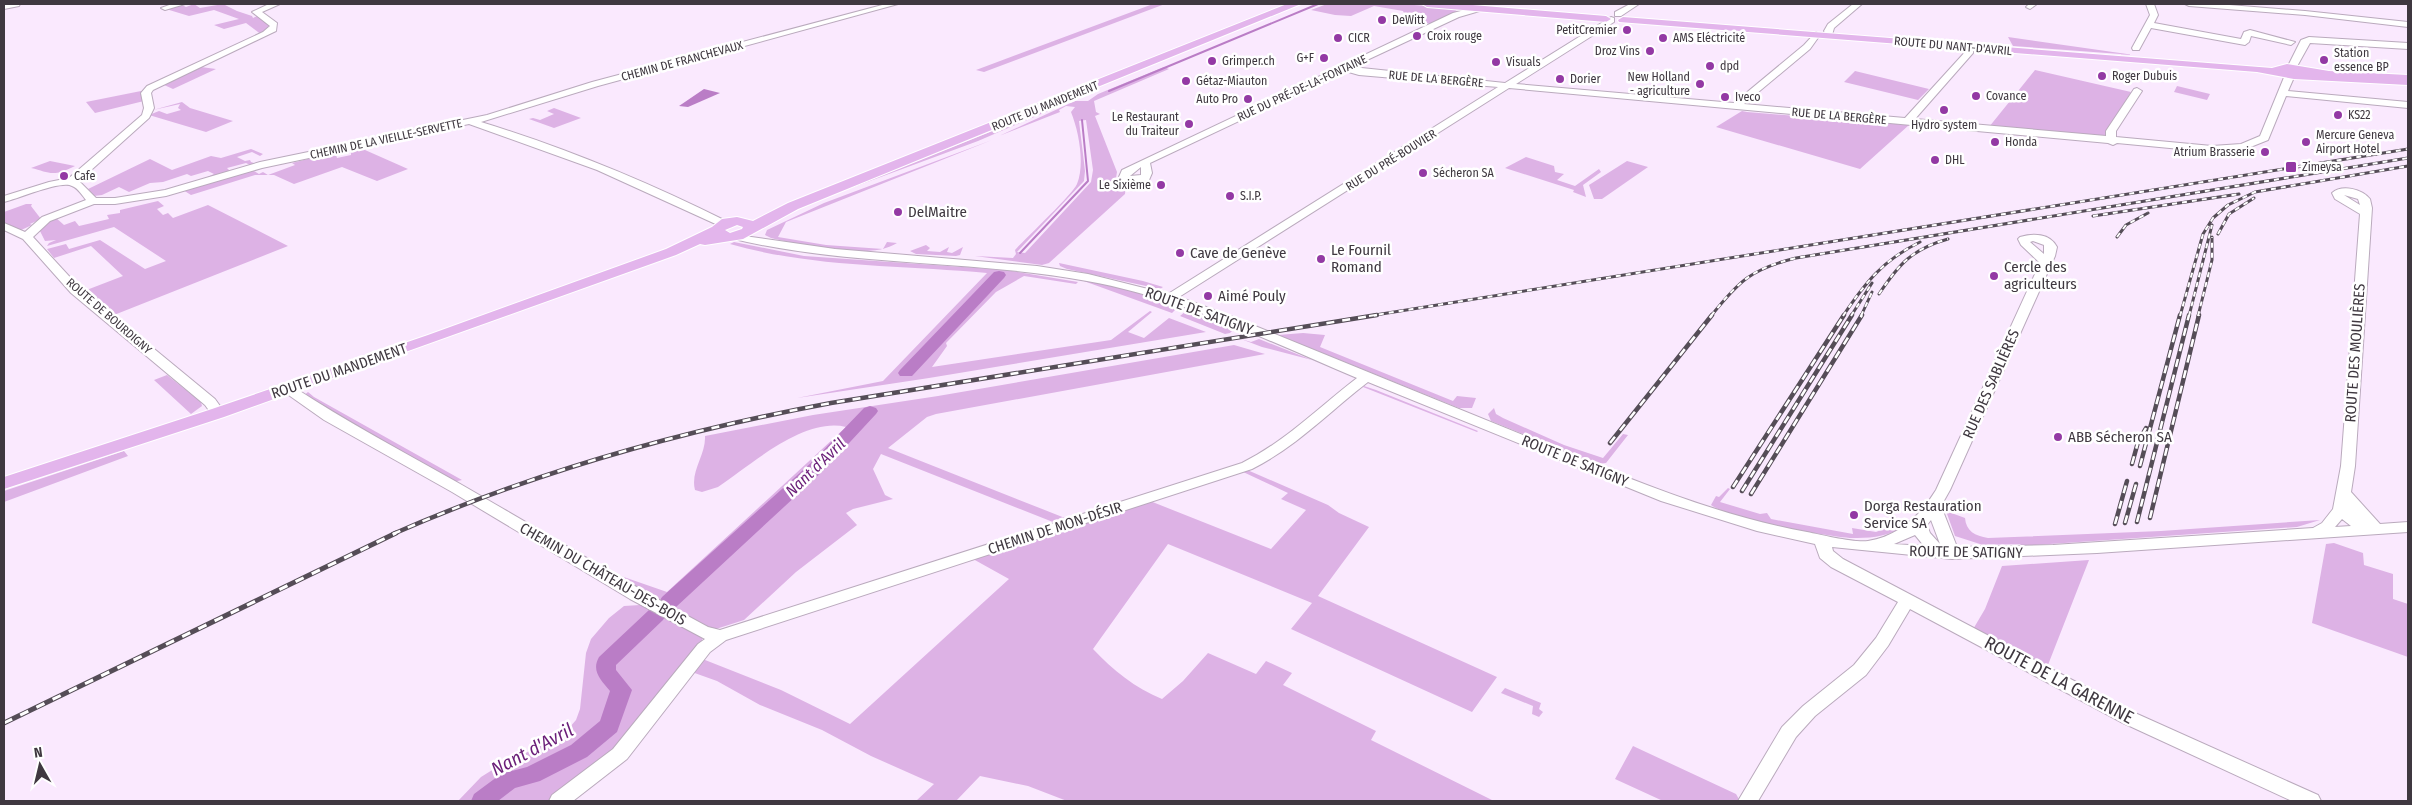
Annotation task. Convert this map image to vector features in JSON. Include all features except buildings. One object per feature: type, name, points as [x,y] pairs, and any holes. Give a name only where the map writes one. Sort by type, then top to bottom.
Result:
[{"type":"main road","name":"ROUTE DU MANDEMENT","points":[[4,483],[288,389],[747,226],[1296,4]]},
{"type":"main road","name":"ROUTE DU NANT-D'AVRIL","points":[[1427,4],[1829,33],[2408,81]]},
{"type":"main road","name":"ROUTE DU NANT-D'AVRIL","points":[[1614,17],[1816,35],[2291,72]]},
{"type":"street","points":[[4,7],[16,4]]},
{"type":"street","points":[[165,8],[181,4]]},
{"type":"street","points":[[4,199],[48,185],[72,180],[146,116],[149,108],[146,93],[150,88],[266,34],[273,29],[274,25],[256,12],[276,4]]},
{"type":"street","name":"CHEMIN DE FRANCHEVAUX","points":[[472,121],[521,108],[595,84],[894,4]]},
{"type":"street","name":"RUE DU PRÉ-BOUVIER","points":[[1170,298],[1635,4]]},
{"type":"street","points":[[1829,33],[1828,30],[1831,26],[1858,4]]},
{"type":"street","points":[[2136,48],[2154,15],[2150,4]]},
{"type":"street","points":[[2189,4],[2314,14],[2408,25]]},
{"type":"street","name":"RUE DU PRÉ-DE-LA-FONTAINE","points":[[1145,163],[1345,68],[1462,8]]},
{"type":"street","points":[[2150,25],[2245,42],[2247,34],[2291,42]]},
{"type":"street","points":[[1735,107],[1807,47],[1816,35]]},
{"type":"street","name":"RUE DE LA BERGÈRE","points":[[1345,68],[1367,73],[2113,142],[2225,149],[2250,145],[2267,134],[2304,42],[2309,40],[2408,46]]},
{"type":"street","points":[[1910,123],[1910,117],[1956,68],[1970,51],[1970,47]]},
{"type":"street","points":[[2113,142],[2110,135],[2111,131],[2137,91]]},
{"type":"street","points":[[2283,93],[2307,97],[2408,105]]},
{"type":"street","name":"CHEMIN DE LA VIEILLE-SERVETTE","points":[[93,201],[115,201],[166,193],[260,165],[472,121],[569,154],[643,185],[726,232]]},
{"type":"street","points":[[4,226],[27,237],[34,228],[46,219],[93,201],[72,180]]},
{"type":"street","name":"ROUTE DES MOULIÈRES","points":[[2340,510],[2348,466],[2364,212]]},
{"type":"street","name":"ROUTE DE SATIGNY","points":[[747,226],[764,241]]},
{"type":"street","name":"ROUTE DE SATIGNY","points":[[726,232],[823,252],[971,261],[1034,268],[1110,281],[1170,298],[1660,495],[1751,524],[1822,540],[1865,547],[1945,554],[2013,554],[2408,527]]},
{"type":"street","name":"ROUTE DE BOURDIGNY","points":[[27,237],[75,290],[210,402],[218,413]]},
{"type":"street","name":"RUE DES SABLIÈRES","points":[[1865,547],[1894,540],[1913,530],[1920,525],[1934,506],[2045,262]]},
{"type":"street","name":"CHEMIN DE MON-DÉSIR","points":[[720,636],[1247,466],[1288,443],[1366,377]]},
{"type":"street","name":"CHEMIN DU CHÂTEAU-DES-BOIS","points":[[288,389],[329,417],[457,489],[636,595],[703,632],[720,636]]},
{"type":"street","points":[[2343,493],[2371,530]]},
{"type":"street","points":[[1934,506],[1940,524],[1945,554]]},
{"type":"street","points":[[2316,533],[2326,527],[2340,510],[2371,530]]},
{"type":"street","points":[[1920,525],[1923,534],[1945,554]]},
{"type":"street","name":"ROUTE DE LA GARENNE","points":[[1822,540],[1826,554],[1837,564],[2129,718],[2311,801]]},
{"type":"street","points":[[1748,801],[1789,732],[1809,711],[1860,670],[1882,642],[1907,601]]},
{"type":"street","points":[[559,801],[620,754],[704,648],[720,636]]},
{"type":"shaded area","points":[[180,4],[186,7],[194,4],[200,8],[223,4],[253,18],[257,16],[270,26],[262,35],[246,23],[224,29],[214,25],[239,19],[214,10],[189,16],[166,9]]},
{"type":"shaded area","points":[[1153,4],[1165,4],[984,72],[976,70]]},
{"type":"shaded area","points":[[1327,4],[1402,4],[1452,8],[1457,11],[1430,24],[1402,16],[1405,15],[1403,11],[1374,6],[1351,16],[1311,10]]},
{"type":"shaded area","points":[[2008,37],[2134,55],[2013,46]]},
{"type":"shaded area","points":[[201,67],[216,69],[173,89],[162,84]]},
{"type":"shaded area","points":[[1164,67],[1169,69],[1094,101],[1096,112],[1100,114],[1095,116],[1117,172],[1116,178],[1126,184],[1125,194],[1049,263],[1042,265],[975,256],[1013,258],[1016,254],[1015,250],[1074,189],[1081,167],[1080,148],[1071,112],[1075,107],[1066,106],[1059,110],[1060,112],[999,136],[1075,101],[1088,101],[1098,94]],"holes":[[[1086,120],[1093,170],[1091,182],[1025,253],[1017,252],[1084,181],[1085,171],[1079,121]]]},
{"type":"shaded area","points":[[2035,70],[2131,92],[2105,135],[1989,127]]},
{"type":"shaded area","points":[[1855,71],[1929,89],[1918,100],[1844,82]]},
{"type":"shaded area","points":[[2177,86],[2210,94],[2207,100],[2174,92]]},
{"type":"shaded area","points":[[704,89],[720,93],[688,107],[679,106]]},
{"type":"shaded area","points":[[141,91],[144,101],[95,113],[86,102]]},
{"type":"shaded area","points":[[182,102],[190,108],[233,121],[206,132],[149,115],[159,111],[167,114],[181,110],[178,108],[180,104],[153,110]]},
{"type":"shaded area","points":[[554,108],[581,118],[554,128],[529,119],[540,120],[554,114],[547,111]]},
{"type":"shaded area","points":[[1045,110],[1048,111],[978,141],[832,195]]},
{"type":"shaded area","points":[[1742,111],[1909,125],[1860,169],[1716,127]]},
{"type":"shaded area","points":[[992,140],[786,222],[778,237],[826,245],[881,249],[870,251],[836,250],[784,241],[765,235],[767,230],[824,203]]},
{"type":"shaded area","points":[[356,146],[408,169],[377,181],[342,167],[294,184],[274,175],[268,175],[295,165],[292,163],[335,152],[337,158],[351,155],[351,149]]},
{"type":"shaded area","points":[[251,149],[263,154],[260,156],[252,152],[237,157],[257,164],[250,165],[246,163],[227,168],[230,171],[206,180],[203,179],[214,174],[208,171],[191,176],[187,174],[163,182],[150,183],[129,192],[119,187],[102,195],[94,196],[88,189],[150,159],[172,170],[211,156],[221,158]]},
{"type":"shaded area","points":[[1526,157],[1554,166],[1555,172],[1564,174],[1557,180],[1575,186],[1599,169],[1601,172],[1583,185],[1586,197],[1573,192],[1574,190],[1505,168]]},
{"type":"shaded area","points":[[50,161],[75,166],[56,173],[31,168]]},
{"type":"shaded area","points":[[1627,161],[1648,167],[1602,199],[1594,199],[1589,185]]},
{"type":"shaded area","points":[[251,169],[259,174],[263,172],[268,175],[255,175],[191,195],[183,190]]},
{"type":"shaded area","points":[[158,201],[164,206],[157,209],[163,215],[168,213],[173,218],[208,205],[288,246],[114,315],[84,291],[123,276],[91,246],[54,258],[47,249],[66,244],[69,249],[100,240],[145,269],[166,261],[114,227],[47,246],[56,240],[45,241],[39,229],[55,217],[64,225],[75,221],[79,226],[109,219],[107,215],[120,213],[120,210]]},
{"type":"shaded area","points":[[26,204],[32,204],[31,206],[41,219],[19,231],[4,223],[4,212]]},
{"type":"shaded area","points":[[734,242],[804,256],[1006,270],[1078,282],[1076,284],[1024,276],[996,292],[946,343],[947,346],[932,367],[1111,340],[1150,311],[1152,312],[1128,332],[1144,338],[1169,318],[1206,332],[797,398],[883,381],[987,273],[826,262],[762,252],[730,244]],"holes":[[[996,274],[1004,276],[911,372],[901,374]]]},
{"type":"shaded area","points":[[887,242],[897,243],[885,248],[883,249]]},
{"type":"shaded area","points":[[926,245],[930,248],[927,251],[940,252],[949,247],[947,252],[952,253],[963,247],[960,255],[956,256],[916,254],[910,251]]},
{"type":"shaded area","points":[[1059,263],[1163,287],[1160,289],[1067,269],[1060,266]]},
{"type":"shaded area","points":[[1081,280],[1119,287],[1175,304],[1178,307],[1172,313]]},
{"type":"shaded area","points":[[1186,311],[1195,312],[1234,329],[1230,333],[1225,334],[1180,316]]},
{"type":"shaded area","points":[[1303,333],[1325,335],[1320,347],[1453,401],[1457,396],[1476,398],[1472,408],[1459,408],[1278,335]]},
{"type":"shaded area","points":[[1241,339],[1251,342],[1259,339],[1312,360],[1262,347]]},
{"type":"shaded area","points":[[1234,345],[1265,354],[927,417],[888,448],[1070,520],[1058,524],[881,454],[873,469],[885,495],[893,499],[853,509],[846,513],[857,525],[796,572],[744,620],[712,630],[671,606],[688,593],[826,464],[877,410],[865,412],[813,465],[663,601],[637,586],[626,584],[490,501],[618,575],[667,592],[846,427],[830,426],[813,429],[796,436],[762,455],[718,487],[702,492],[695,490],[694,483],[696,470],[705,443],[705,436],[813,415],[938,396]]},
{"type":"shaded area","points":[[167,375],[201,402],[202,406],[191,414],[154,380]]},
{"type":"shaded area","points":[[1363,387],[1376,390],[1478,431]]},
{"type":"shaded area","points":[[308,392],[462,480],[453,482],[302,397]]},
{"type":"shaded area","points":[[1494,408],[1496,414],[1503,418],[1564,445],[1603,458],[1623,434],[1628,435],[1606,463],[1596,464],[1491,421],[1488,414]]},
{"type":"shaded area","points":[[124,451],[128,456],[4,502],[4,491]]},
{"type":"shaded area","points":[[1245,469],[1328,505],[1339,513],[1369,527],[1318,596],[1497,677],[1472,712],[1291,629],[1312,603],[1168,544],[1093,649],[1125,678],[1143,690],[1162,699],[1183,681],[1208,653],[1256,674],[1266,661],[1292,673],[1283,685],[1376,731],[1371,740],[1494,801],[1067,801],[1028,786],[980,776],[956,801],[916,801],[934,784],[871,756],[822,730],[760,705],[717,681],[689,671],[700,658],[781,690],[850,724],[1009,579],[973,559],[1150,501],[1271,549],[1306,510],[1281,499],[1288,493],[1241,471]]},
{"type":"shaded area","points":[[1728,488],[1730,489],[1720,502],[1760,514],[1767,513],[1771,519],[1853,534],[1852,528],[1876,532],[1899,523],[1905,527],[1882,536],[1857,538],[1827,535],[1758,521],[1721,510],[1711,505],[1716,496],[1719,497]]},
{"type":"shaded area","points":[[1946,511],[1965,518],[1969,530],[1979,536],[1988,538],[2161,531],[2320,520],[2297,527],[2022,546],[2020,544],[1983,545],[1955,536]]},
{"type":"shaded area","points":[[2334,543],[2363,553],[2364,565],[2393,574],[2393,599],[2408,604],[2408,657],[2312,623],[2326,544]]},
{"type":"shaded area","points":[[2089,560],[2046,670],[1972,631],[1985,609],[2002,566]]},
{"type":"shaded area","points":[[640,605],[653,609],[702,638],[702,641],[637,728],[575,786],[554,801],[458,801],[481,777],[556,738],[576,720],[580,709],[586,653],[591,639],[609,618],[624,606]],"holes":[[[615,726],[612,731],[592,746],[574,749],[597,732]]]},
{"type":"shaded area","points":[[1505,688],[1541,703],[1539,709],[1543,712],[1539,717],[1532,714],[1533,706],[1501,693]]},
{"type":"shaded area","points":[[1633,746],[1736,794],[1740,801],[1663,801],[1615,779]]},
{"type":"waterway","points":[[1109,91],[1318,4]]},
{"type":"waterway","name":"Nant d'Avril","points":[[1020,253],[1088,181],[1082,120]]},
{"type":"waterway","name":"Nant d'Avril","points":[[906,373],[999,275]]},
{"type":"waterway","name":"Nant d'Avril","points":[[669,602],[819,465],[870,411]]},
{"type":"waterway","name":"Nant d'Avril","points":[[482,801],[509,780],[532,775],[579,751],[609,726],[621,690],[607,674],[606,662],[656,615]]},
{"type":"railway","points":[[1369,316],[2408,149]]},
{"type":"railway","points":[[1711,316],[1738,285],[1747,278],[1768,267],[1796,258],[2408,158]]},
{"type":"railway","points":[[2180,316],[2203,234],[2213,218],[2228,205],[2255,192],[2408,166]]},
{"type":"railway","points":[[2093,216],[2239,194]]},
{"type":"railway","points":[[2218,234],[2229,214],[2254,198]]},
{"type":"railway","points":[[2117,237],[2126,225],[2148,213]]},
{"type":"railway","points":[[2189,316],[2212,225]]},
{"type":"railway","points":[[2198,316],[2212,260],[2212,237]]},
{"type":"railway","points":[[1879,294],[1893,274],[1907,259],[1925,248],[1948,239]]},
{"type":"railway","points":[[1843,316],[1876,273],[1895,257],[1920,242]]},
{"type":"railway","points":[[1851,316],[1872,283]]},
{"type":"railway","points":[[1861,316],[1872,292]]},
{"type":"railway","points":[[393,534],[500,491],[608,456],[663,440],[775,414],[831,403],[1377,315]]},
{"type":"railway","points":[[1610,443],[1712,315]]},
{"type":"railway","points":[[1733,487],[1844,315]]},
{"type":"railway","points":[[1742,491],[1852,315]]},
{"type":"railway","points":[[1751,494],[1862,315]]},
{"type":"railway","points":[[2140,466],[2180,315]]},
{"type":"railway","points":[[2137,522],[2189,315]]},
{"type":"railway","points":[[2150,518],[2199,315]]},
{"type":"railway","points":[[2132,464],[2138,442],[2146,428]]},
{"type":"railway","points":[[2115,524],[2127,481]]},
{"type":"railway","points":[[2125,523],[2136,484]]},
{"type":"railway","points":[[4,723],[396,533]]},
{"type":"place","name":"DeWitt","points":[[1382,20]]},
{"type":"place","name":"PetitCremier","points":[[1627,30]]},
{"type":"place","name":"Croix rouge","points":[[1417,36]]},
{"type":"place","name":"CICR","points":[[1338,38]]},
{"type":"place","name":"AMS Eléctricité","points":[[1663,38]]},
{"type":"place","name":"Droz Vins","points":[[1650,51]]},
{"type":"place","name":"G+F","points":[[1324,58]]},
{"type":"place","name":"Station essence BP","points":[[2324,60]]},
{"type":"place","name":"Grimper.ch","points":[[1212,61]]},
{"type":"place","name":"Visuals","points":[[1496,62]]},
{"type":"place","name":"dpd","points":[[1710,66]]},
{"type":"place","name":"Roger Dubuis","points":[[2102,76]]},
{"type":"place","name":"Dorier","points":[[1560,79]]},
{"type":"place","name":"Gétaz-Miauton","points":[[1186,81]]},
{"type":"place","name":"New Holland - agriculture","points":[[1700,84]]},
{"type":"place","name":"Covance","points":[[1976,96]]},
{"type":"place","name":"Iveco","points":[[1725,97]]},
{"type":"place","name":"Auto Pro","points":[[1248,99]]},
{"type":"place","name":"Hydro system","points":[[1944,110]]},
{"type":"place","name":"KS22","points":[[2338,115]]},
{"type":"place","name":"Le Restaurant du Traiteur","points":[[1189,124]]},
{"type":"place","name":"Honda","points":[[1995,142]]},
{"type":"place","name":"Mercure Geneva Airport Hotel","points":[[2306,142]]},
{"type":"place","name":"Atrium Brasserie","points":[[2265,152]]},
{"type":"place","name":"DHL","points":[[1935,160]]},
{"type":"place","name":"Zimeysa","points":[[2291,167]]},
{"type":"place","name":"Sécheron SA","points":[[1423,173]]},
{"type":"place","name":"Cafe","points":[[64,176]]},
{"type":"place","name":"Le Sixième","points":[[1161,185]]},
{"type":"place","name":"S.I.P.","points":[[1230,196]]},
{"type":"place","name":"DelMaitre","points":[[898,212]]},
{"type":"place","name":"Cave de Genève","points":[[1180,253]]},
{"type":"place","name":"Le Fournil Romand","points":[[1321,259]]},
{"type":"place","name":"Cercle des agriculteurs","points":[[1994,276]]},
{"type":"place","name":"Aimé Pouly","points":[[1208,296]]},
{"type":"place","name":"ABB Sécheron SA","points":[[2058,437]]},
{"type":"place","name":"Dorga Restauration Service SA","points":[[1854,515]]}]
